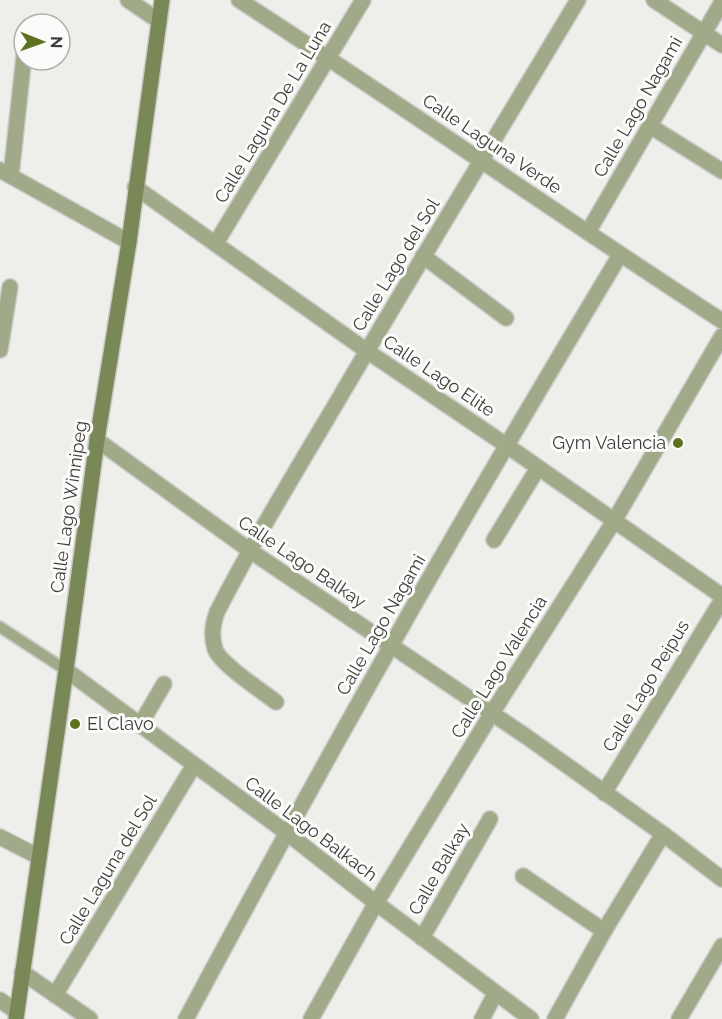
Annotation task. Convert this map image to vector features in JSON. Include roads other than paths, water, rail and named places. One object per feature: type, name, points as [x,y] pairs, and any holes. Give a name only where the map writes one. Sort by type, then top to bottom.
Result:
[{"type":"main road","name":"Calle Lago Winnipeg","points":[[17,1015],[97,440],[129,242],[162,0]]},
{"type":"street","points":[[128,0],[159,21]]},
{"type":"street","name":"Calle Laguna Verde","points":[[239,0],[722,321]]},
{"type":"street","name":"Calle Laguna De La Luna","points":[[216,243],[363,0]]},
{"type":"street","name":"Calle Lago del Sol","points":[[276,702],[229,666],[215,650],[213,622],[217,612],[249,550],[578,0]]},
{"type":"street","points":[[654,0],[722,45]]},
{"type":"street","name":"Calle Lago Nagami","points":[[588,232],[722,2]]},
{"type":"street","points":[[21,72],[5,173],[129,242]]},
{"type":"street","points":[[650,126],[722,171]]},
{"type":"street","name":"Calle Lago Elite","points":[[135,187],[722,598]]},
{"type":"street","name":"Calle Lago Nagami","points":[[186,1019],[286,833],[391,646],[506,445],[620,255]]},
{"type":"street","points":[[423,256],[506,318]]},
{"type":"street","points":[[0,350],[10,287]]},
{"type":"street","name":"Calle Lago Valencia","points":[[311,1019],[376,903],[492,713],[614,521],[722,336]]},
{"type":"street","name":"Calle Lago Balkay","points":[[97,440],[249,550],[492,713],[663,834],[722,879]]},
{"type":"street","points":[[494,540],[538,468]]},
{"type":"street","name":"Calle Lago Peipus","points":[[604,793],[722,598]]},
{"type":"street","name":"Calle Lago Balkach","points":[[66,670],[531,1019]]},
{"type":"street","points":[[140,725],[164,684]]},
{"type":"street","name":"Calle Laguna del Sol","points":[[55,995],[194,765]]},
{"type":"street","name":"Calle Balkay","points":[[422,938],[490,819]]},
{"type":"street","points":[[555,1019],[604,931],[663,834]]},
{"type":"street","points":[[0,837],[39,857]]},
{"type":"street","points":[[523,876],[604,931]]},
{"type":"street","points":[[679,1019],[722,946]]},
{"type":"street","points":[[22,972],[90,1019]]},
{"type":"street","points":[[482,1019],[495,994]]},
{"type":"street","points":[[0,1000],[17,1015]]},
{"type":"lane","points":[[0,627],[66,670]]},
{"type":"place","name":"Gym Valencia","points":[[678,443]]},
{"type":"place","name":"El Clavo","points":[[75,724]]}]
